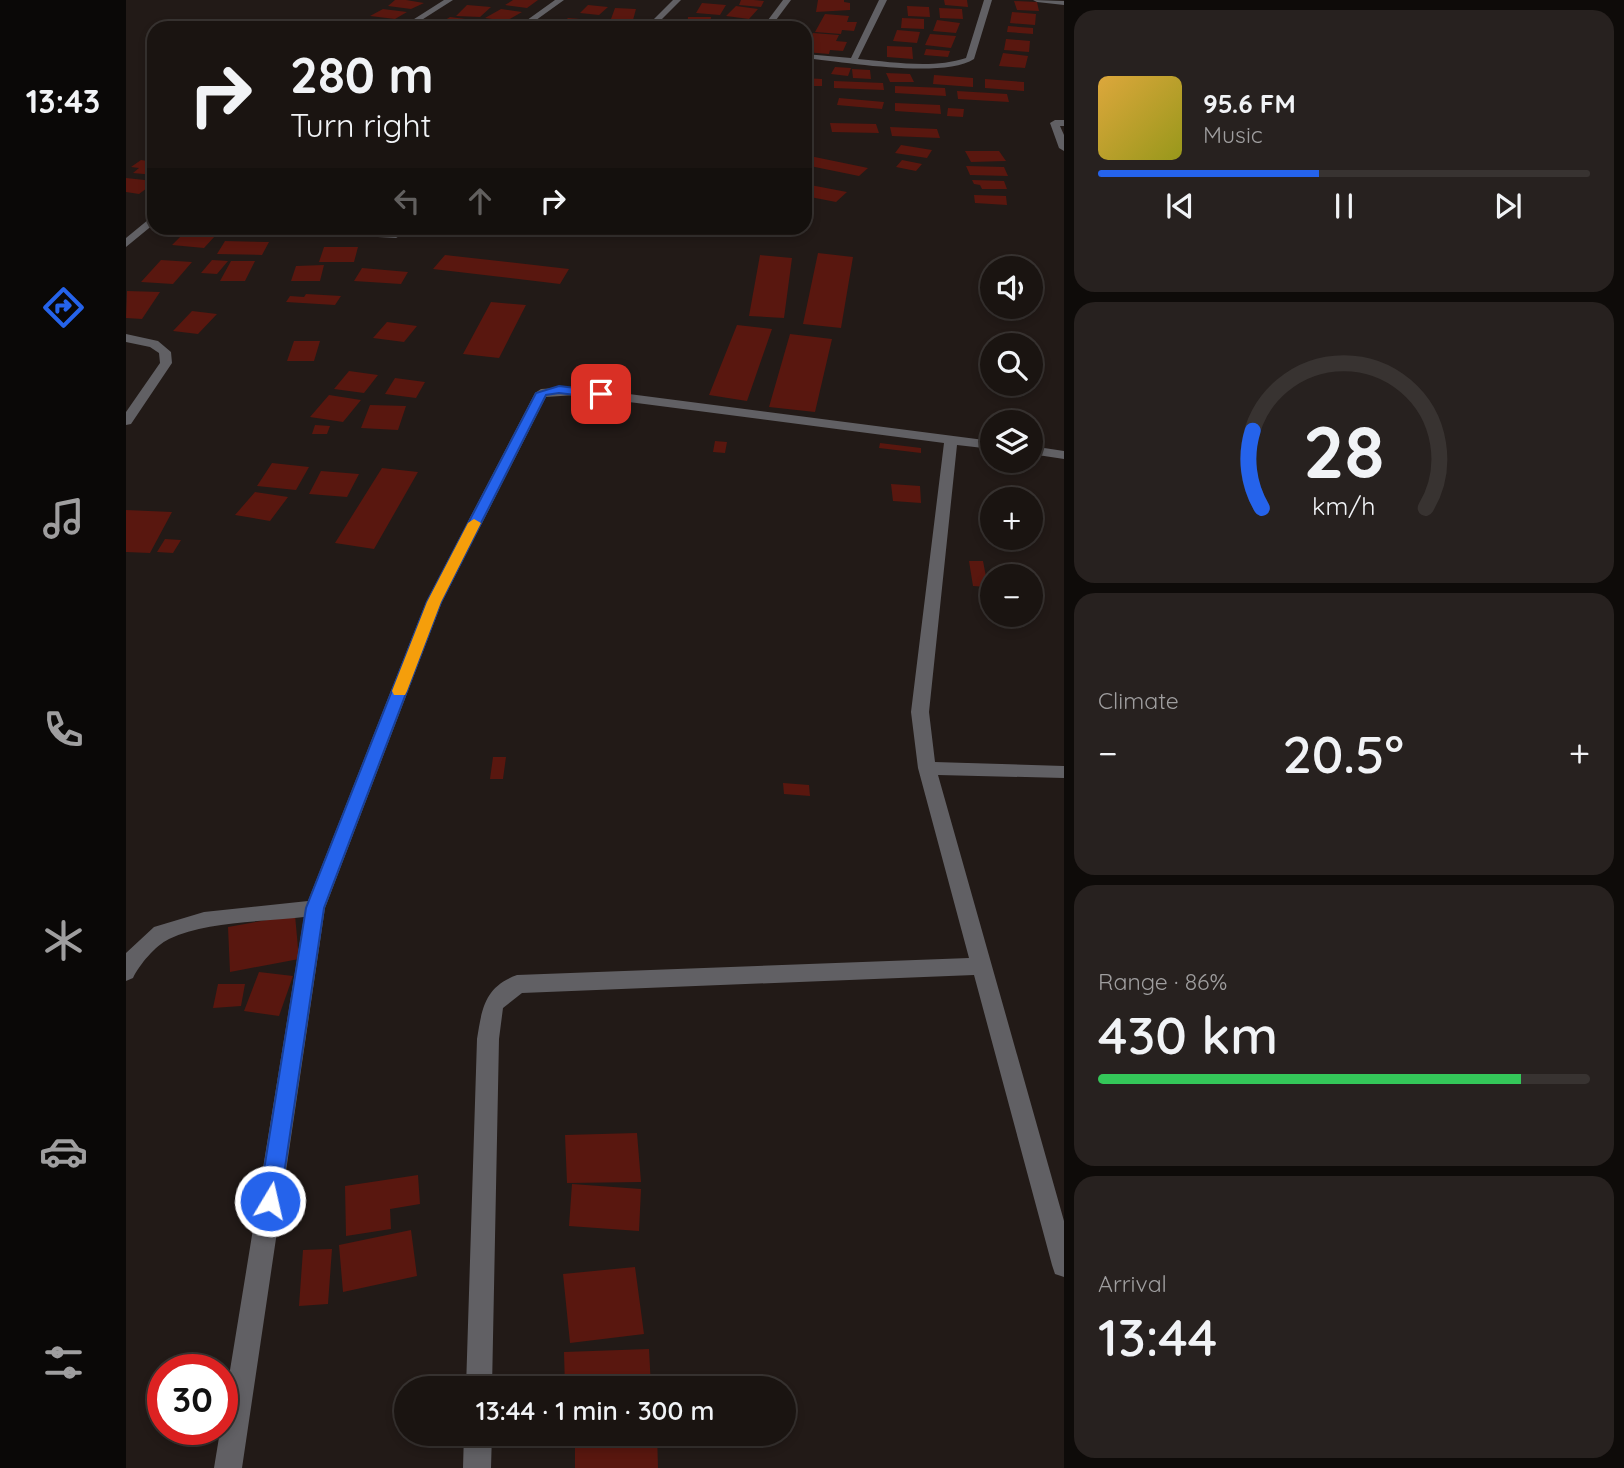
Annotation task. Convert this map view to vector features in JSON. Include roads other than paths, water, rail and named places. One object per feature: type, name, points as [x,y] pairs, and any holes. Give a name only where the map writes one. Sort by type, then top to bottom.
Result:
[{"type":"street","points":[[415,21],[449,0]]},
{"type":"street","points":[[530,21],[560,0]]},
{"type":"street","points":[[656,21],[677,0]]},
{"type":"street","points":[[772,21],[788,0]]},
{"type":"street","points":[[854,59],[883,0]]},
{"type":"street","points":[[812,56],[945,66],[966,62],[970,59],[988,0]]},
{"type":"street","points":[[1037,0],[1064,3]]},
{"type":"street","points":[[1064,123],[1055,123],[1064,148]]},
{"type":"street","points":[[126,244],[147,225]]},
{"type":"street","points":[[126,338],[154,344],[164,352],[166,363],[126,421]]},
{"type":"street","points":[[228,1468],[315,908],[434,602],[541,393],[575,391],[980,444]]},
{"type":"street","points":[[951,440],[920,712],[927,768],[1064,1265]]},
{"type":"street","points":[[1043,452],[1064,455]]},
{"type":"street","points":[[927,768],[1064,772]]},
{"type":"street","points":[[126,972],[128,964],[161,933],[204,920],[315,908]]},
{"type":"street","points":[[479,1376],[488,1040],[493,1004],[517,984],[982,966]]},
{"type":"street","points":[[477,1468],[478,1446]]}]
